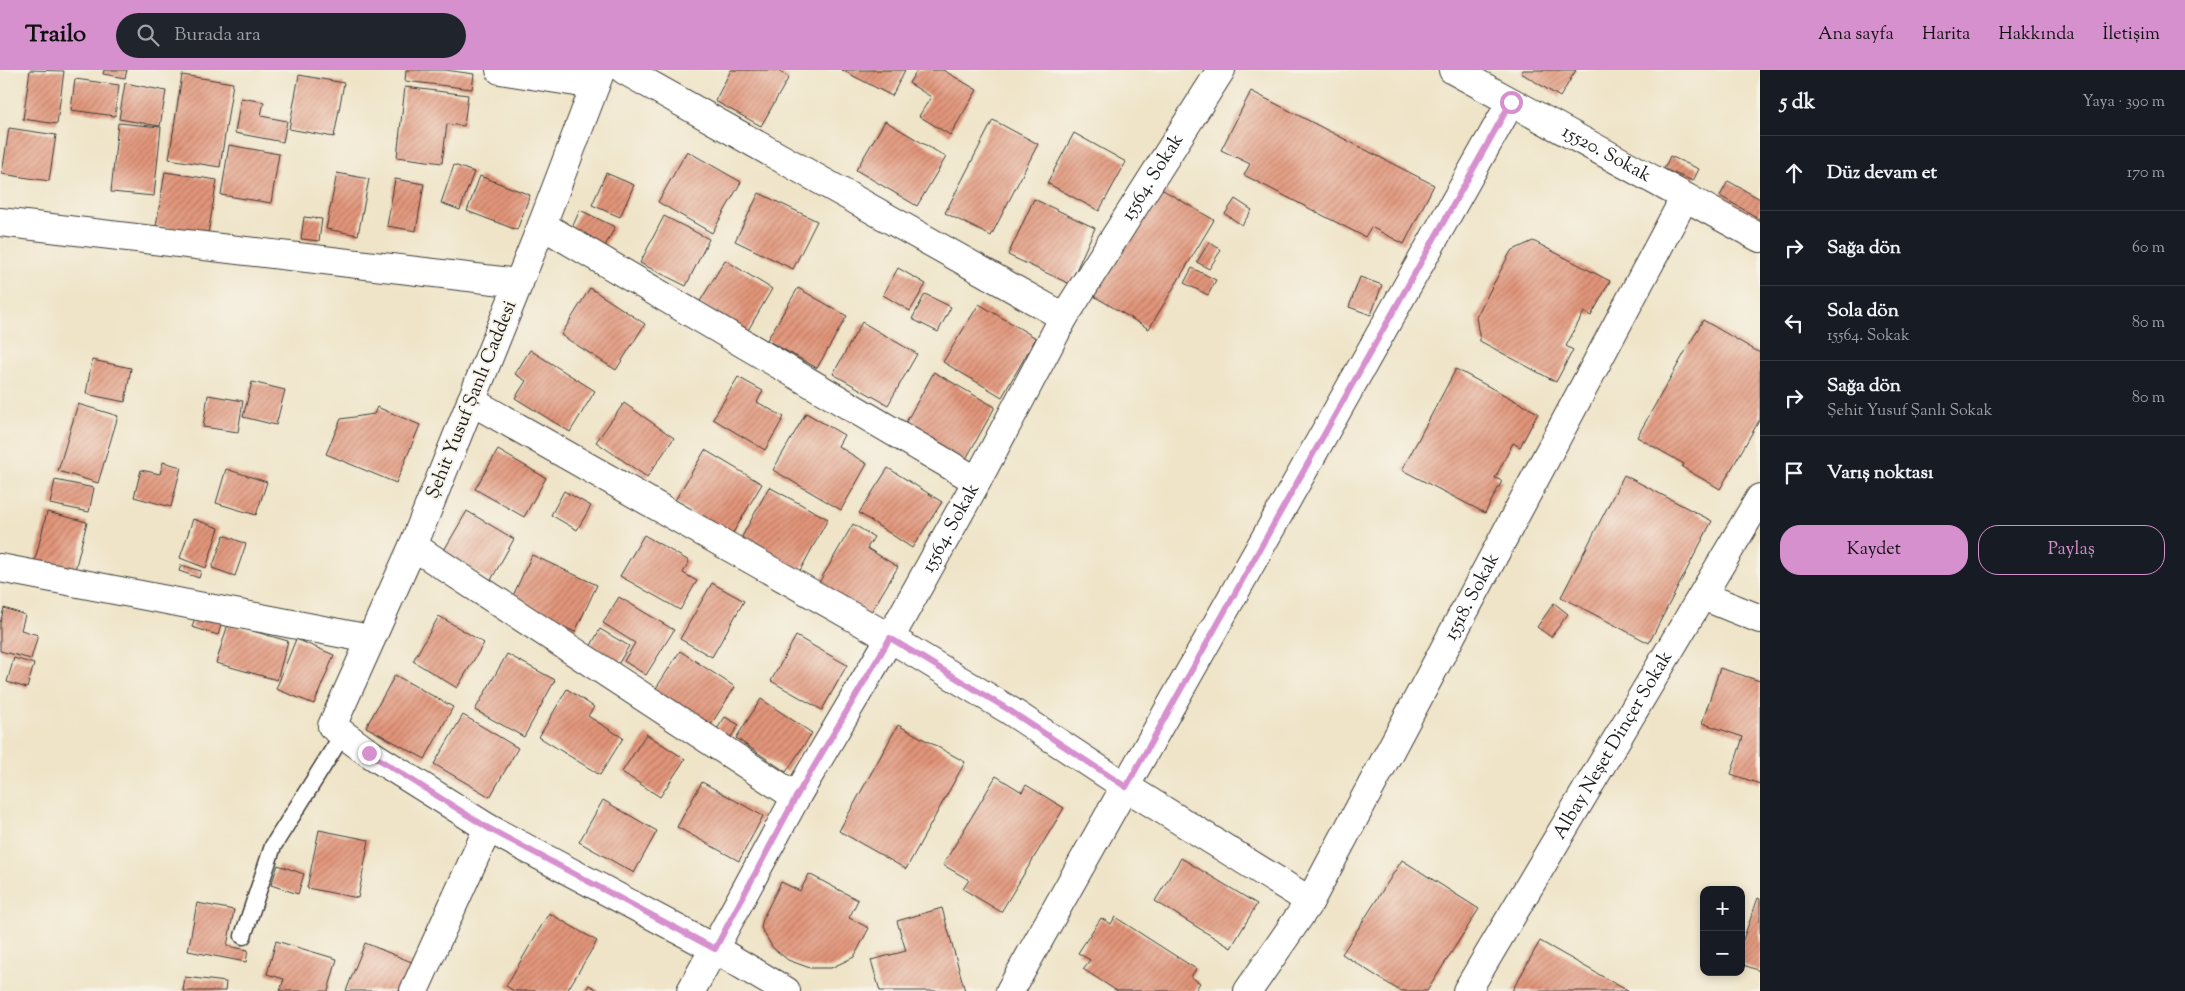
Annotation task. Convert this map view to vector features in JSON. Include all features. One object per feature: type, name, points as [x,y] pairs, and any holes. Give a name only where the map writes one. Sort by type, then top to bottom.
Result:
[{"type":"street","points":[[500,70],[598,77]]},
{"type":"street","points":[[624,70],[1064,317]]},
{"type":"street","name":"15564. Sokak","points":[[691,991],[796,797],[890,638],[977,481],[1064,317],[1221,70]]},
{"type":"street","name":"15520. Sokak","points":[[1453,70],[1499,87],[1685,197],[1760,238]]},
{"type":"street","name":"Şehit Yusuf Şanlı Caddesi","points":[[337,730],[370,639],[413,546],[542,225],[598,77]]},
{"type":"street","points":[[1010,991],[1126,787],[1499,87]]},
{"type":"street","name":"15518. Sokak","points":[[1248,991],[1310,901],[1685,197]]},
{"type":"street","points":[[0,222],[519,283]]},
{"type":"street","points":[[542,225],[977,481]]},
{"type":"street","points":[[471,401],[890,638],[1009,710],[1126,787],[1310,901]]},
{"type":"street","name":"Albay Neşet Dinçer Sokak","points":[[1467,991],[1760,498]]},
{"type":"street","points":[[413,546],[796,797]]},
{"type":"street","points":[[0,568],[370,639]]},
{"type":"street","points":[[1703,596],[1760,619]]},
{"type":"street","points":[[337,730],[369,753],[488,828],[715,949],[786,991]]},
{"type":"street","points":[[414,991],[488,828]]},
{"type":"lane","points":[[243,936],[273,846],[337,730]]},
{"type":"building","points":[[30,70],[64,71],[57,124],[23,119]]},
{"type":"building","points":[[104,70],[127,70],[125,78],[103,74]]},
{"type":"building","points":[[406,70],[445,70],[474,74],[472,89],[405,81]]},
{"type":"building","points":[[731,70],[776,70],[789,77],[761,126],[715,101]]},
{"type":"building","points":[[842,70],[905,70],[892,96]]},
{"type":"building","points":[[917,70],[943,70],[977,90],[950,135],[919,116],[931,97],[909,83]]},
{"type":"building","points":[[1523,70],[1576,70],[1560,97],[1521,73]]},
{"type":"building","points":[[182,75],[233,83],[220,167],[169,159]]},
{"type":"building","points":[[299,75],[344,83],[334,137],[289,129]]},
{"type":"building","points":[[75,79],[119,85],[115,116],[71,110]]},
{"type":"building","points":[[125,83],[166,91],[160,126],[119,119]]},
{"type":"building","points":[[405,87],[468,95],[464,126],[447,124],[442,163],[397,157]]},
{"type":"building","points":[[1251,91],[1434,185],[1404,244],[1371,227],[1365,237],[1244,175],[1250,164],[1221,150]]},
{"type":"building","points":[[241,98],[264,102],[261,116],[287,121],[283,142],[235,133]]},
{"type":"building","points":[[993,120],[1038,144],[991,236],[945,213]]},
{"type":"building","points":[[885,121],[946,157],[917,206],[856,170]]},
{"type":"building","points":[[118,123],[161,127],[154,196],[111,192]]},
{"type":"building","points":[[9,128],[56,135],[49,181],[2,174]]},
{"type":"building","points":[[1074,133],[1126,162],[1099,211],[1047,183]]},
{"type":"building","points":[[229,145],[279,154],[271,203],[221,195]]},
{"type":"building","points":[[687,151],[741,182],[712,233],[658,202]]},
{"type":"building","points":[[1670,156],[1699,169],[1693,181],[1664,169]]},
{"type":"building","points":[[454,165],[474,172],[460,210],[441,203]]},
{"type":"building","points":[[165,172],[217,180],[208,234],[156,226]]},
{"type":"building","points":[[337,173],[369,179],[358,235],[326,229]]},
{"type":"building","points":[[606,173],[634,185],[620,217],[592,205]]},
{"type":"building","points":[[480,176],[530,195],[517,230],[467,211]]},
{"type":"building","points":[[395,179],[424,184],[416,231],[387,226]]},
{"type":"building","points":[[1728,181],[1760,199],[1760,219],[1720,196]]},
{"type":"building","points":[[1158,187],[1214,220],[1149,329],[1094,296]]},
{"type":"building","points":[[759,193],[817,221],[793,269],[735,241]]},
{"type":"building","points":[[1034,199],[1095,228],[1070,284],[1008,255]]},
{"type":"building","points":[[1235,199],[1252,210],[1242,225],[1225,214]]},
{"type":"building","points":[[580,210],[615,227],[604,248],[570,232]]},
{"type":"building","points":[[664,216],[709,239],[686,286],[640,263]]},
{"type":"building","points":[[304,217],[322,219],[319,241],[301,239]]},
{"type":"building","points":[[1533,241],[1610,281],[1591,316],[1584,312],[1566,346],[1573,350],[1556,382],[1480,341],[1476,317],[1511,251]]},
{"type":"building","points":[[1209,242],[1221,250],[1209,269],[1197,262]]},
{"type":"building","points":[[725,260],[772,289],[747,332],[699,303]]},
{"type":"building","points":[[898,268],[926,284],[910,311],[883,295]]},
{"type":"building","points":[[1192,268],[1216,280],[1208,295],[1184,283]]},
{"type":"building","points":[[1360,277],[1382,285],[1371,315],[1349,307]]},
{"type":"building","points":[[590,288],[645,324],[616,370],[561,335]]},
{"type":"building","points":[[798,288],[847,316],[817,368],[767,340]]},
{"type":"building","points":[[925,294],[951,307],[938,332],[912,319]]},
{"type":"building","points":[[979,304],[1036,338],[1002,397],[943,362]]},
{"type":"building","points":[[1703,320],[1760,353],[1760,419],[1720,489],[1682,467],[1684,464],[1637,437]]},
{"type":"building","points":[[862,322],[917,354],[888,405],[833,374]]},
{"type":"building","points":[[530,350],[595,391],[570,432],[515,398],[526,381],[515,374]]},
{"type":"building","points":[[92,360],[131,368],[125,402],[86,394]]},
{"type":"building","points":[[1456,369],[1538,413],[1520,447],[1513,443],[1495,478],[1502,481],[1485,513],[1402,470]]},
{"type":"building","points":[[934,372],[995,407],[962,466],[901,431]]},
{"type":"building","points":[[738,377],[763,391],[757,402],[784,417],[765,450],[713,419]]},
{"type":"building","points":[[252,382],[285,390],[276,425],[243,417]]},
{"type":"building","points":[[208,395],[243,401],[238,432],[203,427]]},
{"type":"building","points":[[624,403],[674,438],[647,477],[596,442]]},
{"type":"building","points":[[78,404],[118,416],[98,483],[58,471]]},
{"type":"building","points":[[377,407],[420,425],[396,483],[326,454],[341,419],[374,414]]},
{"type":"building","points":[[806,413],[844,435],[838,446],[867,464],[841,510],[773,470]]},
{"type":"building","points":[[498,450],[546,478],[524,517],[475,489]]},
{"type":"building","points":[[705,450],[762,484],[731,536],[674,502]]},
{"type":"building","points":[[163,462],[181,467],[171,507],[134,497],[141,470],[160,474]]},
{"type":"building","points":[[888,468],[942,502],[912,548],[859,513]]},
{"type":"building","points":[[226,469],[267,482],[256,515],[216,503]]},
{"type":"building","points":[[1624,475],[1712,521],[1649,643],[1561,597]]},
{"type":"building","points":[[55,480],[94,488],[89,512],[50,504]]},
{"type":"building","points":[[769,487],[828,519],[797,576],[738,544]]},
{"type":"building","points":[[564,491],[591,506],[577,530],[551,515]]},
{"type":"building","points":[[467,511],[514,539],[491,580],[443,552]]},
{"type":"building","points":[[47,512],[87,522],[73,578],[33,568]]},
{"type":"building","points":[[193,519],[219,528],[206,568],[180,558]]},
{"type":"building","points":[[853,524],[874,537],[867,548],[898,567],[868,617],[817,586]]},
{"type":"building","points":[[224,535],[246,544],[235,576],[212,568]]},
{"type":"building","points":[[644,535],[689,561],[683,573],[697,581],[680,610],[620,576]]},
{"type":"building","points":[[532,555],[597,585],[575,632],[510,602]]},
{"type":"building","points":[[181,565],[201,571],[199,578],[179,571]]},
{"type":"building","points":[[712,583],[744,601],[712,657],[680,639]]},
{"type":"building","points":[[619,597],[674,630],[646,675],[624,661],[635,643],[603,623]]},
{"type":"building","points":[[1554,603],[1568,614],[1551,637],[1537,627]]},
{"type":"building","points":[[4,608],[25,615],[21,630],[38,635],[31,659],[0,651],[0,623]]},
{"type":"building","points":[[197,611],[223,619],[218,635],[192,627]]},
{"type":"building","points":[[439,616],[484,643],[457,688],[413,661]]},
{"type":"building","points":[[228,624],[288,641],[277,680],[216,663]]},
{"type":"building","points":[[600,629],[629,646],[617,666],[589,649]]},
{"type":"building","points":[[796,636],[847,665],[822,710],[771,681]]},
{"type":"building","points":[[296,639],[334,655],[314,704],[276,689]]},
{"type":"building","points":[[680,651],[735,687],[708,729],[653,693]]},
{"type":"building","points":[[507,654],[555,680],[524,737],[475,710]]},
{"type":"building","points":[[14,658],[34,664],[27,688],[7,682]]},
{"type":"building","points":[[1720,668],[1760,681],[1760,784],[1731,774],[1743,737],[1702,723]]},
{"type":"building","points":[[395,675],[453,707],[425,759],[366,727]]},
{"type":"building","points":[[567,689],[594,707],[588,716],[623,738],[600,775],[539,737]]},
{"type":"building","points":[[761,699],[812,733],[786,772],[736,738]]},
{"type":"building","points":[[463,715],[518,748],[490,797],[434,764]]},
{"type":"building","points":[[725,717],[739,725],[726,744],[713,735]]},
{"type":"building","points":[[898,725],[965,762],[906,869],[839,831]]},
{"type":"building","points":[[646,734],[685,759],[660,797],[622,772]]},
{"type":"building","points":[[996,776],[1022,792],[1026,785],[1064,808],[1001,912],[963,889],[969,880],[943,865]]},
{"type":"building","points":[[702,782],[763,816],[739,861],[677,827]]},
{"type":"building","points":[[603,800],[657,831],[634,873],[579,842]]},
{"type":"building","points":[[319,830],[369,840],[358,898],[307,888]]},
{"type":"building","points":[[1181,858],[1257,904],[1231,948],[1155,901]]},
{"type":"building","points":[[1402,860],[1479,909],[1427,991],[1400,991],[1342,954]]},
{"type":"building","points":[[278,865],[304,874],[298,894],[271,885]]},
{"type":"building","points":[[809,874],[858,900],[849,918],[869,928],[854,957],[831,968],[810,968],[788,960],[773,948],[761,928],[763,918],[781,882],[800,891]]},
{"type":"building","points":[[1758,898],[1760,899],[1760,971],[1745,965],[1745,934]]},
{"type":"building","points":[[197,903],[234,910],[227,946],[248,950],[246,962],[188,951]]},
{"type":"building","points":[[942,908],[965,991],[880,991],[871,960],[906,951],[897,921]]},
{"type":"building","points":[[549,913],[597,941],[567,991],[514,991],[506,986]]},
{"type":"building","points":[[1115,917],[1196,969],[1191,977],[1200,983],[1195,991],[1117,991],[1083,969],[1090,960],[1078,953],[1101,918],[1111,924]]},
{"type":"building","points":[[276,941],[337,959],[328,991],[280,991],[284,979],[267,974]]},
{"type":"building","points":[[1540,941],[1628,991],[1512,991]]},
{"type":"building","points":[[365,943],[414,963],[403,991],[346,991]]},
{"type":"building","points":[[185,977],[226,982],[225,991],[183,991]]},
{"type":"building","points":[[589,985],[600,991],[585,991]]},
{"type":"route","points":[[369,753],[488,828],[715,949],[796,797],[890,638],[1009,710],[1126,787],[1511,102]]}]
